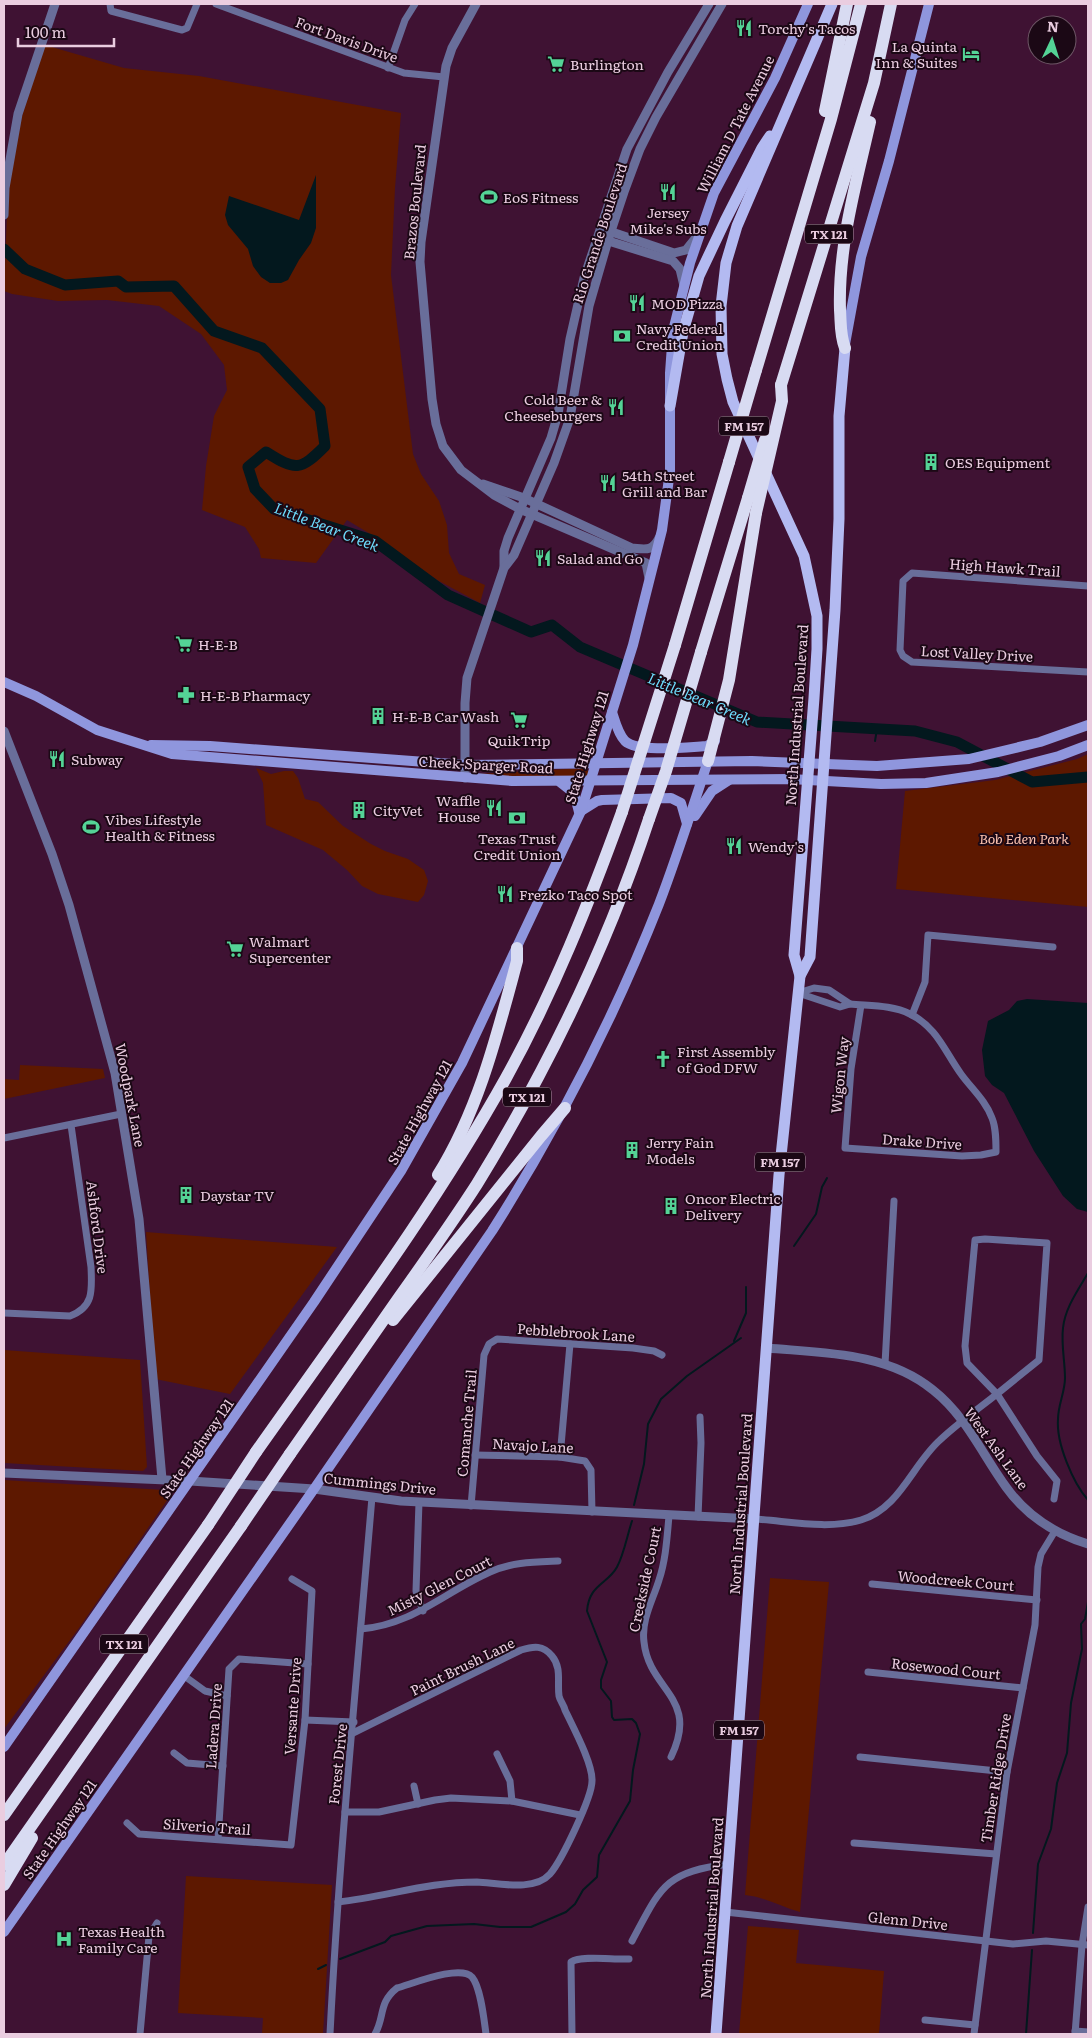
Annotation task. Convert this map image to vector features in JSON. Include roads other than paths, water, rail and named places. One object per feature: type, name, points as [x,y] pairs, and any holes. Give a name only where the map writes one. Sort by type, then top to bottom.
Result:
[{"type":"highway","points":[[804,210],[810,173],[824,117],[847,4]]},
{"type":"highway","name":"TX 121","points":[[4,1815],[208,1525],[256,1452],[432,1199],[471,1139],[534,1026],[583,917],[622,812],[675,645],[804,210],[840,86],[861,4]]},
{"type":"highway","name":"TX 121","points":[[4,1865],[476,1186],[563,1031],[588,977],[634,866],[666,771],[781,385],[874,83],[892,4]]},
{"type":"highway","name":"FM 157","points":[[845,348],[840,335],[843,246],[847,220],[873,109],[874,83]]},
{"type":"highway","points":[[708,761],[729,680],[756,513],[782,401],[781,385]]},
{"type":"highway","points":[[351,1317],[352,1306],[408,1225],[444,1165],[478,1096],[491,1058],[517,961],[517,948]]},
{"type":"highway","points":[[362,1351],[374,1343],[565,1108]]},
{"type":"highway","points":[[4,1802],[21,1780],[40,1764]]},
{"type":"highway","points":[[4,1885],[48,1812],[58,1789]]},
{"type":"main road","name":"William D Tate Avenue","points":[[670,406],[673,332],[700,233],[714,193],[775,78],[808,4]]},
{"type":"main road","name":"FM 157","points":[[785,114],[821,34],[832,4]]},
{"type":"main road","points":[[845,348],[861,257],[889,161],[929,4]]},
{"type":"main road","name":"North Industrial Boulevard","points":[[785,114],[737,226],[726,263],[721,306],[722,354],[733,402],[804,556],[817,616],[814,698],[794,955],[800,976]]},
{"type":"main road","points":[[670,406],[683,332],[699,276],[762,148],[785,114]]},
{"type":"main road","name":"North Industrial Boulevard","points":[[716,2034],[779,1175],[800,976],[810,957],[835,610],[839,519],[839,416],[845,348]]},
{"type":"main road","name":"State Highway 121","points":[[4,1747],[190,1481],[401,1172],[462,1063],[580,815],[591,781],[633,645],[662,530],[670,471],[670,406]]},
{"type":"main road","name":"Cheek-Sparger Road","points":[[4,682],[36,696],[97,730],[172,754],[304,766],[525,782],[730,779],[808,780],[882,784],[918,783],[998,772],[1059,756],[1088,745]]},
{"type":"main road","points":[[612,712],[620,733],[625,740],[638,747],[707,746],[716,736]]},
{"type":"main road","name":"Cheek-Sparger Road","points":[[150,746],[173,744],[466,765],[708,761],[877,766],[969,759],[1040,742],[1088,725]]},
{"type":"main road","points":[[232,748],[232,760]]},
{"type":"main road","points":[[304,766],[305,753]]},
{"type":"main road","name":"State Highway 121","points":[[4,1932],[314,1490],[492,1230],[565,1108],[611,1014],[659,905],[708,761]]},
{"type":"main road","points":[[918,764],[918,783]]},
{"type":"main road","points":[[687,827],[706,797],[730,779]]},
{"type":"main road","points":[[559,781],[568,786],[574,793],[580,815]]},
{"type":"main road","points":[[580,815],[597,801],[602,800],[671,798],[681,803],[687,827]]},
{"type":"street","points":[[4,215],[6,180],[18,114],[56,4]]},
{"type":"street","points":[[110,5],[111,11],[116,13],[182,30],[187,28],[197,4]]},
{"type":"street","name":"Fort Davis Drive","points":[[216,4],[404,74],[444,77]]},
{"type":"street","points":[[388,68],[406,20],[415,4]]},
{"type":"street","name":"Brazos Boulevard","points":[[476,4],[452,48],[446,66],[421,242],[420,262],[423,300],[436,424],[443,446],[461,470],[481,483],[494,495],[531,514],[632,548],[648,549],[655,546],[662,530]]},
{"type":"street","name":"Rio Grande Boulevard","points":[[504,568],[504,551],[508,538],[551,438],[558,414],[578,303],[597,237],[627,149],[668,72],[709,4]]},
{"type":"street","name":"Rio Grande Boulevard","points":[[465,778],[467,678],[504,568],[514,555],[560,448],[570,418],[589,306],[607,241],[640,149],[676,82],[722,4]]},
{"type":"street","points":[[694,31],[704,37]]},
{"type":"street","points":[[600,228],[674,253],[686,250],[700,233]]},
{"type":"street","points":[[597,237],[673,261],[680,269],[684,286]]},
{"type":"street","name":"Brazos Boulevard","points":[[481,483],[536,503],[591,535],[646,563],[650,583]]},
{"type":"street","name":"Lost Valley Drive","points":[[920,574],[912,573],[903,581],[900,650],[908,660],[912,662],[1088,672]]},
{"type":"street","name":"High Hawk Trail","points":[[920,574],[1088,586]]},
{"type":"street","name":"Woodpark Lane","points":[[4,731],[52,854],[69,905],[115,1073],[138,1219],[162,1479]]},
{"type":"street","points":[[798,993],[814,988],[833,993],[850,1004],[892,1008],[912,1015],[925,982],[928,935],[1053,947]]},
{"type":"street","points":[[798,993],[844,1007],[850,1004]]},
{"type":"street","points":[[827,1003],[833,993]]},
{"type":"street","name":"Wigon Way","points":[[845,1148],[851,1069],[860,1005]]},
{"type":"street","name":"Drake Drive","points":[[845,1148],[962,1156],[996,1152],[994,1126],[988,1109],[961,1074],[938,1037],[925,1024],[912,1015]]},
{"type":"street","points":[[4,1138],[121,1114]]},
{"type":"street","name":"Ashford Drive","points":[[4,1313],[70,1316],[80,1312],[86,1306],[90,1297],[92,1285],[91,1267],[71,1125]]},
{"type":"street","points":[[885,1364],[894,1201]]},
{"type":"street","points":[[754,1520],[843,1524],[873,1515],[896,1496],[918,1464],[939,1440],[997,1394],[1039,1360],[1047,1243],[986,1239],[975,1240],[965,1346],[967,1363],[997,1394],[1037,1456],[1057,1481],[1054,1499]]},
{"type":"street","name":"Pebblebrook Lane","points":[[490,1344],[497,1339],[632,1348],[662,1355]]},
{"type":"street","name":"Comanche Trail","points":[[471,1506],[484,1355],[490,1344]]},
{"type":"street","points":[[560,1457],[570,1344]]},
{"type":"street","name":"West Ash Lane","points":[[767,1348],[848,1356],[885,1364],[911,1376],[933,1390],[963,1421],[1006,1488],[1026,1509],[1055,1530],[1088,1544]]},
{"type":"street","points":[[698,1517],[701,1443],[700,1417]]},
{"type":"street","name":"Navajo Lane","points":[[475,1455],[580,1459],[588,1464],[591,1470],[593,1486],[592,1512]]},
{"type":"street","name":"Cummings Drive","points":[[4,1473],[162,1479],[314,1490],[471,1506],[754,1520]]},
{"type":"street","name":"Forest Drive","points":[[330,2034],[344,1812],[354,1722],[372,1496]]},
{"type":"street","points":[[418,1502],[416,1591],[422,1610]]},
{"type":"street","name":"Creekside Court","points":[[670,1516],[660,1579],[647,1613],[644,1642],[654,1670],[673,1698],[680,1716],[679,1742],[672,1756]]},
{"type":"street","name":"Timber Ridge Drive","points":[[974,2034],[1007,1772],[1035,1625],[1037,1581],[1041,1554],[1055,1530]]},
{"type":"street","name":"Misty Glen Court","points":[[361,1629],[387,1626],[422,1610],[490,1572],[515,1563],[558,1561]]},
{"type":"street","name":"Versante Drive","points":[[291,1844],[305,1720],[312,1591],[292,1579]]},
{"type":"street","name":"Woodcreek Court","points":[[872,1584],[1037,1600]]},
{"type":"street","name":"Paint Brush Lane","points":[[338,1902],[359,1900],[396,1891],[434,1885],[476,1882],[531,1884],[550,1875],[571,1840],[591,1790],[592,1777],[586,1756],[559,1696],[559,1672],[554,1658],[544,1648],[531,1647],[522,1650],[353,1733]]},
{"type":"street","name":"Ladera Drive","points":[[218,1839],[229,1669],[239,1659],[308,1664]]},
{"type":"street","name":"Rosewood Court","points":[[868,1672],[1023,1688]]},
{"type":"street","points":[[183,1675],[205,1691],[227,1696]]},
{"type":"street","points":[[305,1720],[354,1722]]},
{"type":"street","points":[[174,1753],[187,1763],[223,1766]]},
{"type":"street","points":[[497,1754],[510,1780],[512,1801]]},
{"type":"street","points":[[860,1756],[1007,1772]]},
{"type":"street","points":[[414,1786],[418,1804]]},
{"type":"street","points":[[344,1812],[379,1812],[451,1798],[512,1801],[580,1815]]},
{"type":"street","name":"Silverio Trail","points":[[127,1823],[139,1834],[291,1844]]},
{"type":"street","points":[[854,1843],[996,1854]]},
{"type":"street","points":[[632,1940],[653,1901],[668,1882],[682,1874],[729,1864]]},
{"type":"street","points":[[1088,1907],[1075,2032],[1088,2032]]},
{"type":"street","name":"Glenn Drive","points":[[725,1912],[1013,1944],[1046,1941],[1085,1945]]},
{"type":"street","points":[[140,2034],[149,1936],[157,1923]]},
{"type":"street","points":[[572,2034],[571,1962],[575,1959],[628,1960]]},
{"type":"street","points":[[375,2034],[384,2003],[389,1994],[397,1988],[456,1973],[467,1974],[473,1980],[479,1995],[486,2034]]},
{"type":"street","points":[[925,2020],[975,2025]]},
{"type":"water","points":[[316,175],[316,228],[311,243],[288,280],[281,283],[270,283],[261,277],[253,266],[248,249],[228,225],[225,215],[229,196],[299,220]]},
{"type":"water","points":[[1027,999],[1088,1003],[1088,1212],[1077,1209],[1063,1196],[1034,1151],[1004,1093],[992,1085],[985,1076],[982,1050],[988,1021],[1009,1010],[1017,1001]]},
{"type":"waterway","name":"Little Bear Creek","points":[[4,249],[25,269],[65,285],[118,281],[126,287],[174,286],[214,331],[262,348],[320,409],[325,446],[309,460],[297,466],[284,463],[266,452],[248,467],[255,489],[274,509],[375,541],[448,595],[531,632],[552,625],[580,647],[757,722],[915,731],[957,742],[1032,782],[1088,777]]},
{"type":"waterway","points":[[875,741],[877,729]]},
{"type":"waterway","points":[[794,1246],[816,1214],[822,1187],[827,1178]]},
{"type":"waterway","points":[[1088,1273],[1072,1299],[1064,1321],[1062,1341],[1065,1383],[1058,1419],[1060,1439],[1071,1473],[1088,1500]]},
{"type":"waterway","points":[[734,1341],[746,1313],[746,1287]]},
{"type":"waterway","points":[[634,1505],[644,1464],[648,1424],[661,1399],[687,1376],[741,1338]]},
{"type":"waterway","points":[[340,1959],[385,1942],[391,1936],[427,1926],[474,1924],[500,1927],[531,1927],[566,1912],[575,1904],[583,1890],[597,1877],[599,1855],[630,1801],[633,1770],[640,1734],[636,1723],[632,1719],[614,1720],[612,1717],[611,1701],[601,1688],[601,1680],[607,1662],[587,1611],[591,1595],[617,1567],[624,1551],[632,1521]]},
{"type":"waterway","points":[[1033,1933],[1038,1864],[1051,1829],[1057,1783],[1067,1753],[1071,1703],[1082,1649],[1081,1624],[1085,1619],[1088,1602]]},
{"type":"waterway","points":[[1026,2034],[1032,1950]]},
{"type":"waterway","points":[[318,1969],[326,1965]]},
{"type":"place","name":"Torchy's Tacos","points":[[744,28]]},
{"type":"place","name":"La Quinta Inn & Suites","points":[[971,54]]},
{"type":"place","name":"Burlington","points":[[556,64]]},
{"type":"place","name":"Jersey Mike's Subs","points":[[668,192]]},
{"type":"place","name":"EoS Fitness","points":[[489,197]]},
{"type":"place","name":"MOD Pizza","points":[[637,303]]},
{"type":"place","name":"Navy Federal Credit Union","points":[[622,336]]},
{"type":"place","name":"Cold Beer & Cheeseburgers","points":[[616,407]]},
{"type":"place","name":"OES Equipment","points":[[931,462]]},
{"type":"place","name":"54th Street Grill and Bar","points":[[608,483]]},
{"type":"place","name":"Salad and Go","points":[[543,558]]},
{"type":"place","name":"H-E-B","points":[[184,644]]},
{"type":"place","name":"H-E-B Pharmacy","points":[[186,695]]},
{"type":"place","name":"H-E-B Car Wash","points":[[378,716]]},
{"type":"place","name":"QuikTrip","points":[[519,720]]},
{"type":"place","name":"Subway","points":[[57,759]]},
{"type":"place","name":"Waffle House","points":[[494,808]]},
{"type":"place","name":"CityVet","points":[[359,810]]},
{"type":"place","name":"Texas Trust Credit Union","points":[[517,818]]},
{"type":"place","name":"Vibes Lifestyle Health & Fitness","points":[[91,827]]},
{"type":"place","name":"Wendy's","points":[[734,846]]},
{"type":"place","name":"Frezko Taco Spot","points":[[505,894]]},
{"type":"place","name":"Walmart Supercenter","points":[[235,949]]},
{"type":"place","name":"First Assembly of God DFW","points":[[663,1059]]},
{"type":"place","name":"Jerry Fain Models","points":[[632,1150]]},
{"type":"place","name":"Daystar TV","points":[[186,1195]]},
{"type":"place","name":"Oncor Electric Delivery","points":[[671,1206]]},
{"type":"place","name":"Texas Health Family Care","points":[[64,1939]]},
{"type":"park label","name":"Bob Eden Park","points":[[1024,838]]}]
